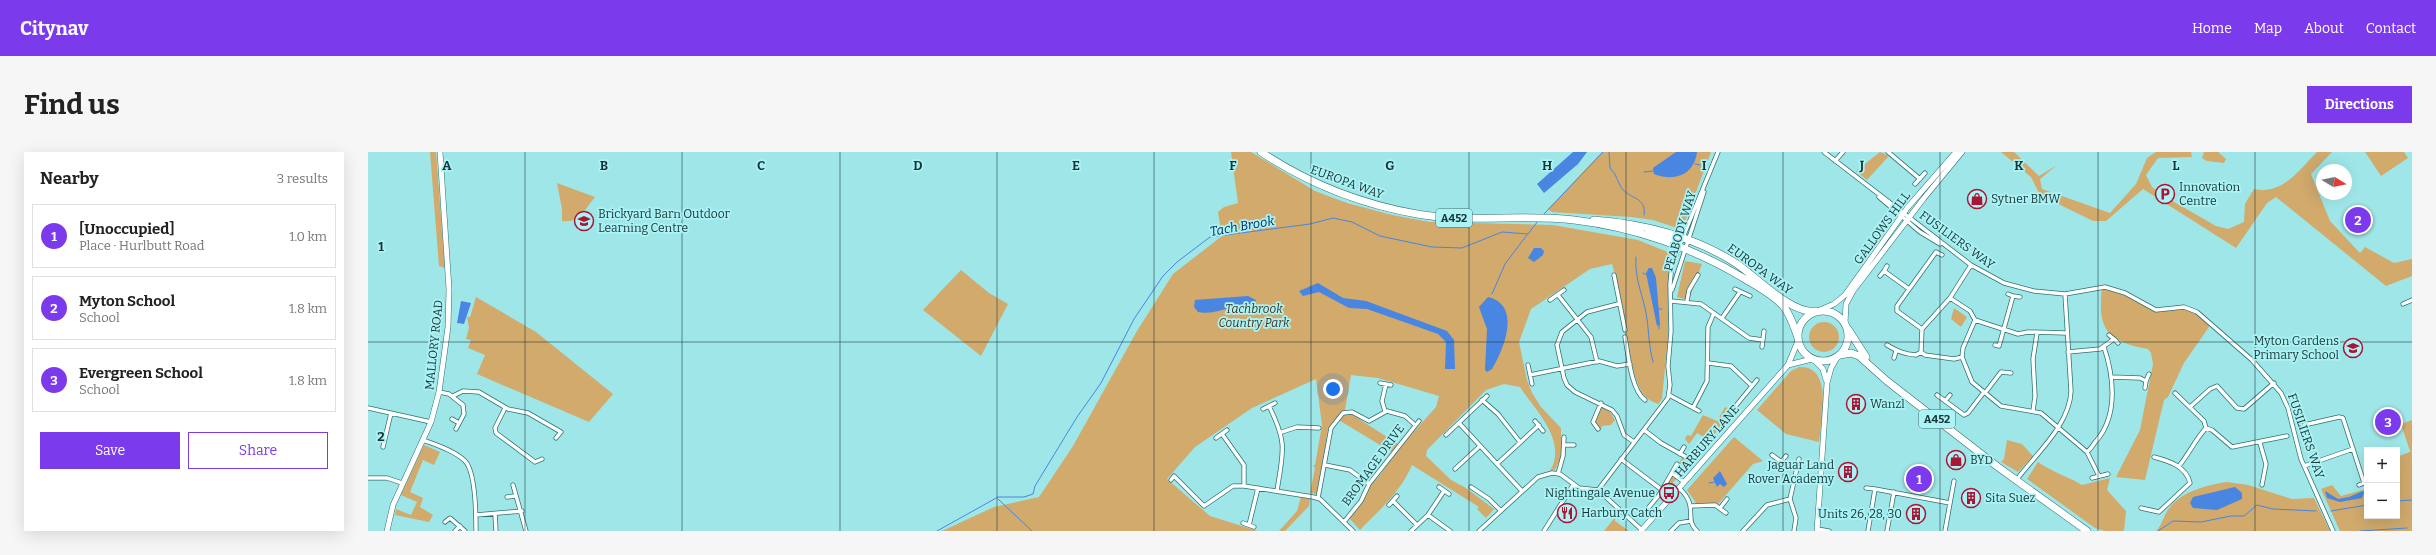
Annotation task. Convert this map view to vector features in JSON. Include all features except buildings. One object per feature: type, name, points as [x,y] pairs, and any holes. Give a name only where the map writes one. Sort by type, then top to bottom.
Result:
[{"type":"highway","name":"EUROPA WAY","points":[[1261,152],[1299,176],[1377,206],[1443,217],[1596,220],[1644,226],[1735,262],[1796,308],[1818,311]]},
{"type":"highway","name":"EUROPA WAY","points":[[1575,220],[1684,243],[1753,284],[1783,306],[1788,314],[1798,339]]},
{"type":"highway","points":[[1818,311],[1834,312],[1846,325],[1847,343],[1839,356],[1827,361],[1813,360],[1802,351],[1798,339],[1803,322],[1818,311]]},
{"type":"highway","name":"A452","points":[[1846,325],[1861,351],[1893,384]]},
{"type":"highway","name":"A452","points":[[1839,356],[1856,354],[1981,453],[2087,531]]},
{"type":"highway","name":"A452","points":[[1981,453],[2018,478],[2044,500]]},
{"type":"street","name":"MALLORY ROAD","points":[[387,531],[390,513],[402,483],[431,422],[439,392],[448,318],[449,289],[440,152]]},
{"type":"street","name":"PEABODY WAY","points":[[1669,395],[1672,301],[1671,269],[1684,243],[1718,152]]},
{"type":"street","name":"FUSILIERS WAY","points":[[1824,152],[1908,220],[1971,265],[1995,279],[2013,286],[2034,291],[2065,294],[2105,287],[2125,293],[2156,310],[2181,307],[2192,309],[2252,360],[2274,383],[2286,403],[2304,466],[2333,531]]},
{"type":"street","points":[[1835,161],[1843,152]]},
{"type":"street","name":"GALLOWS HILL","points":[[1818,311],[1834,304],[1845,295],[1902,215],[1956,152]]},
{"type":"street","name":"GALLOWS HILL","points":[[1846,325],[1845,308],[1848,299],[1962,152]]},
{"type":"street","points":[[1892,153],[1920,179]]},
{"type":"street","points":[[1915,184],[1926,173]]},
{"type":"street","name":"PEABODY WAY","points":[[1672,293],[1684,243]]},
{"type":"street","points":[[1932,249],[1942,255]]},
{"type":"street","points":[[1922,329],[1897,311],[1897,306],[1936,252]]},
{"type":"street","points":[[1921,352],[1922,329],[1950,298],[1971,265]]},
{"type":"street","points":[[1880,276],[1887,266]]},
{"type":"street","points":[[1884,271],[1909,289]]},
{"type":"street","points":[[1614,275],[1618,304],[1625,330]]},
{"type":"street","points":[[1687,301],[1689,290],[1698,275]]},
{"type":"street","points":[[1735,289],[1750,296]]},
{"type":"street","points":[[1550,300],[1564,290]]},
{"type":"street","points":[[1722,318],[1740,292]]},
{"type":"street","points":[[2008,294],[2020,297]]},
{"type":"street","points":[[2018,478],[2057,427],[2067,411],[2071,396],[2066,334],[2065,294]]},
{"type":"street","points":[[1558,295],[1594,342],[1597,362]]},
{"type":"street","points":[[1997,346],[2004,331],[2014,296]]},
{"type":"street","points":[[1950,298],[1970,311],[1974,322],[1963,348],[1962,357],[1972,382],[2001,406],[2033,410],[2041,413],[2087,452],[2099,476]]},
{"type":"street","points":[[1672,301],[1687,301],[1701,304],[1749,338],[1763,340]]},
{"type":"street","points":[[2403,304],[2411,301],[2412,306]]},
{"type":"street","points":[[1618,304],[1592,310],[1562,332],[1558,338],[1564,378],[1571,389],[1601,403],[1617,416],[1623,433],[1634,442]]},
{"type":"street","points":[[1693,408],[1708,381],[1708,328],[1714,313]]},
{"type":"street","points":[[1974,322],[2018,334],[2028,332],[2066,334]]},
{"type":"street","points":[[1762,347],[1764,332]]},
{"type":"street","points":[[2033,410],[2035,396],[2033,359],[2037,333]]},
{"type":"street","points":[[2109,335],[2118,343]]},
{"type":"street","points":[[1626,337],[1630,364],[1640,397],[1645,400]]},
{"type":"street","name":"HARBURY LANE","points":[[1642,531],[1788,365],[1798,339]]},
{"type":"street","points":[[2068,352],[2093,350],[2104,347],[2114,339]]},
{"type":"street","points":[[1887,345],[1896,351],[1916,355],[1921,352]]},
{"type":"street","points":[[2087,452],[2103,434],[2108,421],[2112,400],[2111,377],[2104,347]]},
{"type":"street","points":[[1894,358],[1896,351]]},
{"type":"street","points":[[1921,352],[1925,355],[1939,357],[1962,357]]},
{"type":"street","points":[[1829,531],[1817,530],[1827,383],[1831,368],[1839,356]]},
{"type":"street","points":[[1788,365],[1813,360],[1823,369],[1827,383]]},
{"type":"street","points":[[1530,375],[1597,362],[1617,366],[1630,364]]},
{"type":"street","points":[[1708,363],[1731,366],[1752,386]]},
{"type":"street","points":[[1528,365],[1532,384]]},
{"type":"street","points":[[1937,395],[1961,414],[1966,414],[2001,372],[2011,373]]},
{"type":"street","points":[[2145,388],[2149,374]]},
{"type":"street","points":[[2111,377],[2140,378],[2146,381]]},
{"type":"street","points":[[1734,408],[1757,380]]},
{"type":"street","points":[[1380,383],[1391,385]]},
{"type":"street","points":[[2190,407],[2210,389],[2217,386],[2237,408],[2244,409],[2274,383]]},
{"type":"street","points":[[1385,411],[1382,401],[1386,384]]},
{"type":"street","points":[[454,396],[463,391],[474,390],[484,394],[505,408],[528,413],[542,422],[556,428],[561,432],[556,438]]},
{"type":"street","points":[[439,392],[454,396],[464,407],[464,414],[456,429]]},
{"type":"street","points":[[2175,393],[2204,421],[2206,428]]},
{"type":"street","points":[[1598,490],[1669,395],[1699,411]]},
{"type":"street","points":[[1945,401],[1950,395]]},
{"type":"street","points":[[1446,435],[1487,396]]},
{"type":"street","points":[[1482,400],[1498,414],[1520,442]]},
{"type":"street","points":[[1263,409],[1275,403]]},
{"type":"street","points":[[1598,429],[1593,422],[1601,403]]},
{"type":"street","points":[[1269,406],[1282,432],[1283,452],[1277,491]]},
{"type":"street","points":[[368,408],[431,422]]},
{"type":"street","points":[[505,408],[496,428],[496,433],[535,462],[542,459]]},
{"type":"street","points":[[1318,498],[1331,428],[1341,415],[1350,412],[1366,420],[1372,420],[1385,411],[1402,414],[1415,425]]},
{"type":"street","points":[[383,447],[391,413]]},
{"type":"street","points":[[2304,425],[2339,417],[2343,418],[2364,478]]},
{"type":"street","points":[[452,419],[459,423]]},
{"type":"street","name":"BROMAGE DRIVE","points":[[1344,522],[1361,501],[1369,484],[1383,469],[1419,421]]},
{"type":"street","points":[[1535,421],[1543,431]]},
{"type":"street","points":[[1459,423],[1522,491]]},
{"type":"street","points":[[1497,464],[1539,425]]},
{"type":"street","points":[[1282,432],[1297,427],[1319,428]]},
{"type":"street","points":[[2206,428],[2212,430],[2232,447],[2286,436]]},
{"type":"street","points":[[2179,466],[2188,455],[2195,440],[2206,428]]},
{"type":"street","points":[[1216,438],[1227,430]]},
{"type":"street","points":[[1644,430],[1686,457]]},
{"type":"street","points":[[1222,434],[1244,465],[1244,486]]},
{"type":"street","points":[[1558,474],[1564,445],[1564,437]]},
{"type":"street","points":[[423,440],[461,458],[468,464],[472,475],[476,531]]},
{"type":"street","points":[[2260,442],[2266,464],[2262,486]]},
{"type":"street","points":[[1564,445],[1574,446]]},
{"type":"street","points":[[1455,469],[1480,446]]},
{"type":"street","points":[[1680,454],[1684,447]]},
{"type":"street","points":[[2304,466],[2353,449]]},
{"type":"street","points":[[1772,455],[1781,462],[1797,467]]},
{"type":"street","points":[[1781,462],[1786,456]]},
{"type":"street","points":[[2141,508],[2159,512],[2188,487],[2189,478],[2179,466],[2154,457]]},
{"type":"street","points":[[1621,459],[1662,490]]},
{"type":"street","points":[[1794,531],[1796,518],[1790,498],[1799,459]]},
{"type":"street","points":[[1645,512],[1662,490],[1677,464]]},
{"type":"street","points":[[1325,465],[1346,469],[1369,484]]},
{"type":"street","points":[[1672,473],[1684,482]]},
{"type":"street","points":[[1480,531],[1522,491],[1542,475],[1558,474],[1573,485],[1581,488],[1598,490],[1642,531]]},
{"type":"street","points":[[2092,478],[2108,474]]},
{"type":"street","points":[[1171,480],[1176,475],[1204,506],[1221,492],[1233,486],[1244,486],[1318,498],[1353,531]]},
{"type":"street","points":[[368,478],[388,478],[402,483]]},
{"type":"street","points":[[1945,531],[1954,481]]},
{"type":"street","points":[[2359,484],[2364,483]]},
{"type":"street","points":[[513,485],[515,496],[522,511],[526,531]]},
{"type":"street","points":[[1544,531],[1573,485]]},
{"type":"street","points":[[1438,487],[1449,494]]},
{"type":"street","points":[[1471,487],[1489,499],[1501,511]]},
{"type":"street","points":[[1249,525],[1258,488]]},
{"type":"street","points":[[1679,488],[1688,498],[1692,506],[1691,521],[1697,531]]},
{"type":"street","points":[[1866,488],[1950,503]]},
{"type":"street","points":[[1868,531],[1876,489]]},
{"type":"street","points":[[1410,531],[1428,515],[1444,491]]},
{"type":"street","points":[[1887,531],[1894,492]]},
{"type":"street","points":[[507,497],[515,496]]},
{"type":"street","points":[[1388,505],[1397,496]]},
{"type":"street","points":[[1743,531],[1767,505],[1790,498]]},
{"type":"street","points":[[1720,508],[1727,499]]},
{"type":"street","points":[[1393,501],[1417,525]]},
{"type":"street","points":[[1692,506],[1712,505],[1720,508],[1726,513]]},
{"type":"street","points":[[476,515],[522,511]]},
{"type":"street","points":[[495,514],[496,531]]},
{"type":"street","points":[[1428,515],[1450,531]]},
{"type":"street","points":[[445,522],[450,518],[465,531]]},
{"type":"street","points":[[1671,531],[1679,523],[1691,521]]},
{"type":"street","points":[[1243,523],[1254,528]]},
{"type":"street","points":[[455,531],[460,526]]},
{"type":"green space","points":[[430,152],[436,152],[445,268],[439,266]]},
{"type":"green space","name":"Tachbrook Country Park","points":[[1231,152],[1251,152],[1315,191],[1347,203],[1392,215],[1430,222],[1553,225],[1638,240],[1670,253],[1668,338],[1662,399],[1658,404],[1647,398],[1640,389],[1634,374],[1616,277],[1612,264],[1590,269],[1531,309],[1519,342],[1527,380],[1532,393],[1541,407],[1561,428],[1561,457],[1555,470],[1550,471],[1554,460],[1555,448],[1547,426],[1520,387],[1504,384],[1486,390],[1427,450],[1426,456],[1451,480],[1466,488],[1494,509],[1486,518],[1477,509],[1479,507],[1412,465],[1396,492],[1360,530],[1349,518],[1365,498],[1371,484],[1380,475],[1395,454],[1337,419],[1328,429],[1317,494],[1310,493],[1315,468],[1313,465],[1315,465],[1322,425],[1316,379],[1252,408],[1195,447],[1167,479],[1210,516],[1258,531],[942,531],[994,507],[1039,497],[1073,446],[1137,331],[1173,274],[1222,236],[1218,212],[1224,207],[1238,203]],"holes":[[[1351,375],[1378,378],[1439,396],[1436,407],[1401,446],[1345,410]]]},
{"type":"green space","points":[[1602,152],[1711,152],[1684,224],[1677,228],[1653,220],[1631,217],[1552,212],[1548,209]]},
{"type":"green space","points":[[1880,152],[1889,156],[1867,180],[1856,171]]},
{"type":"green space","points":[[2001,152],[2014,152],[2039,176],[2057,165],[2040,179],[2042,189],[2110,213],[2136,184],[2147,158],[2156,152],[2191,152],[2192,157],[2158,158],[2146,175],[2152,187],[2162,195],[2216,226],[2228,229],[2244,222],[2245,204],[2254,189],[2264,190],[2282,185],[2296,174],[2317,152],[2332,152],[2321,164],[2316,164],[2316,169],[2311,174],[2316,186],[2316,200],[2322,200],[2330,221],[2360,253],[2365,247],[2394,263],[2412,259],[2412,276],[2386,286],[2276,197],[2267,203],[2236,248],[2143,189],[2106,221],[2093,221],[2040,195],[2031,177]]},
{"type":"green space","points":[[2204,152],[2218,152],[2226,159],[2224,163],[2207,161],[2202,158]]},
{"type":"green space","points":[[2365,152],[2404,152],[2408,158],[2381,176]]},
{"type":"green space","points":[[557,183],[595,197],[577,218],[562,221],[562,209]]},
{"type":"green space","points":[[1685,261],[1702,264],[1689,300],[1677,297]]},
{"type":"green space","points":[[961,270],[989,293],[1008,304],[981,356],[923,310]]},
{"type":"green space","points":[[2102,287],[2118,290],[2156,310],[2178,307],[2192,309],[2211,324],[2184,363],[2168,397],[2164,400],[2145,480],[2116,477],[2140,430],[2153,364],[2151,353],[2148,349],[2123,342],[2114,337],[2108,331],[2101,314]]},
{"type":"green space","points":[[476,297],[536,332],[613,394],[589,422],[477,374],[485,355],[468,348],[471,340],[466,339],[469,328],[467,317],[470,317]]},
{"type":"green space","points":[[1954,308],[1967,317],[1961,327],[1951,319]]},
{"type":"green space","points":[[1824,322],[1835,326],[1839,337],[1835,348],[1824,352],[1813,348],[1809,337],[1813,326]]},
{"type":"green space","points":[[1799,367],[1810,369],[1817,375],[1821,384],[1823,409],[1819,442],[1786,434],[1757,410],[1791,371]]},
{"type":"green space","points":[[1601,407],[1610,412],[1615,420],[1611,425],[1602,426],[1601,430],[1595,421]]},
{"type":"green space","points":[[1725,407],[1735,411],[1709,440],[1697,433],[1689,444],[1685,439],[1687,435],[1691,436],[1703,415],[1717,421]]},
{"type":"green space","points":[[2412,420],[2412,451],[2410,451],[2401,424]]},
{"type":"green space","points":[[1734,437],[1763,461],[1753,464],[1718,504],[1696,503],[1687,490]]},
{"type":"green space","points":[[2007,440],[2022,444],[2033,456],[2018,472],[2001,462],[2004,459]]},
{"type":"green space","points":[[424,445],[440,452],[434,465],[423,460],[410,492],[423,498],[420,507],[433,515],[429,522],[395,515],[396,509],[411,515],[417,502],[401,495]]},
{"type":"green space","points":[[2412,451],[2412,531],[2340,531],[2321,489],[2332,485],[2341,496],[2364,490],[2364,519],[2400,519],[2400,456]]},
{"type":"green space","points":[[1689,454],[1694,458],[1670,486],[1667,484],[1682,458],[1686,460]]},
{"type":"green space","points":[[2038,462],[2082,485],[2110,478],[2107,490],[2126,511],[2124,531],[2104,531],[2095,528],[2027,479]]},
{"type":"green space","points":[[2227,482],[2248,485],[2292,499],[2314,498],[2330,531],[2156,531],[2175,501],[2188,493],[2204,487]]},
{"type":"green space","points":[[1301,497],[1310,499],[1309,506],[1285,531],[1279,531],[1297,511]]},
{"type":"green space","points":[[1616,516],[1615,521],[1629,531],[1604,531]]},
{"type":"water","points":[[1573,152],[1587,152],[1578,164],[1544,193],[1537,184]]},
{"type":"water","points":[[1676,152],[1697,152],[1695,160],[1688,171],[1676,177],[1654,174],[1653,168]]},
{"type":"water","points":[[1534,248],[1541,248],[1544,251],[1543,255],[1534,262],[1528,258]]},
{"type":"water","points":[[1649,268],[1652,268],[1656,278],[1660,325],[1657,326],[1646,273]]},
{"type":"water","points":[[1318,283],[1343,298],[1366,301],[1447,331],[1454,340],[1455,369],[1445,369],[1446,342],[1438,334],[1367,309],[1349,308],[1319,292],[1303,296],[1299,291]]},
{"type":"water","points":[[1248,296],[1256,300],[1255,304],[1240,305],[1204,313],[1198,312],[1194,307],[1195,300]]},
{"type":"water","points":[[1488,297],[1498,302],[1505,309],[1507,328],[1505,340],[1497,360],[1492,369],[1487,372],[1485,370],[1487,329],[1479,307]]},
{"type":"water","points":[[461,301],[471,303],[464,324],[457,323]]},
{"type":"water","points":[[1720,471],[1727,484],[1724,487],[1720,484],[1717,487],[1713,478]]},
{"type":"water","points":[[2235,487],[2242,493],[2242,499],[2217,510],[2193,508],[2190,503],[2193,497]]},
{"type":"water","points":[[2325,491],[2338,499],[2349,497],[2363,491],[2364,493],[2362,498],[2340,502],[2327,498]]},
{"type":"waterway","name":"Tach Brook","points":[[1544,214],[1603,152]]},
{"type":"waterway","points":[[1609,152],[1610,168],[1624,191],[1643,204],[1644,215]]},
{"type":"waterway","points":[[1695,164],[1700,165]]},
{"type":"waterway","points":[[1644,172],[1653,171]]},
{"type":"waterway","name":"Tach Brook","points":[[937,531],[998,497],[1024,497],[1033,494],[1035,486],[1077,417],[1101,383],[1134,319],[1163,276],[1177,262],[1210,237],[1310,224],[1333,218],[1352,222],[1380,236],[1432,247],[1462,248],[1502,232],[1528,234],[1538,221]]},
{"type":"waterway","points":[[1492,294],[1505,264],[1527,235]]},
{"type":"waterway","points":[[1636,257],[1636,273],[1646,311],[1653,362]]},
{"type":"waterway","points":[[1643,273],[1647,275]]},
{"type":"waterway","points":[[1709,483],[1715,482]]},
{"type":"waterway","points":[[998,499],[1032,531]]},
{"type":"waterway","points":[[2400,501],[2412,500]]},
{"type":"waterway","points":[[2158,531],[2173,521],[2201,522],[2231,516],[2244,516],[2257,505],[2273,509],[2316,511]]},
{"type":"waterway","points":[[2331,511],[2364,506]]},
{"type":"waterway","points":[[2360,531],[2407,528]]},
{"type":"place","name":"Innovation Centre","points":[[2165,194]]},
{"type":"place","name":"Sytner BMW","points":[[1977,199]]},
{"type":"place","name":"Myton School","points":[[2358,220]]},
{"type":"place","name":"Brickyard Barn Outdoor Learning Centre","points":[[584,221]]},
{"type":"place","name":"Myton Gardens Primary School","points":[[2353,348]]},
{"type":"place","name":"Wanzl","points":[[1856,404]]},
{"type":"place","name":"Evergreen School","points":[[2388,422]]},
{"type":"place","name":"BYD","points":[[1956,460]]},
{"type":"place","name":"Jaguar Land Rover Academy","points":[[1848,472]]},
{"type":"place","name":"[Unoccupied]","points":[[1919,479]]},
{"type":"place","name":"Nightingale Avenue","points":[[1669,493]]},
{"type":"place","name":"Sita Suez","points":[[1971,498]]},
{"type":"place","name":"Harbury Catch","points":[[1567,513]]},
{"type":"place","name":"Units 26, 28, 30","points":[[1916,514]]}]
